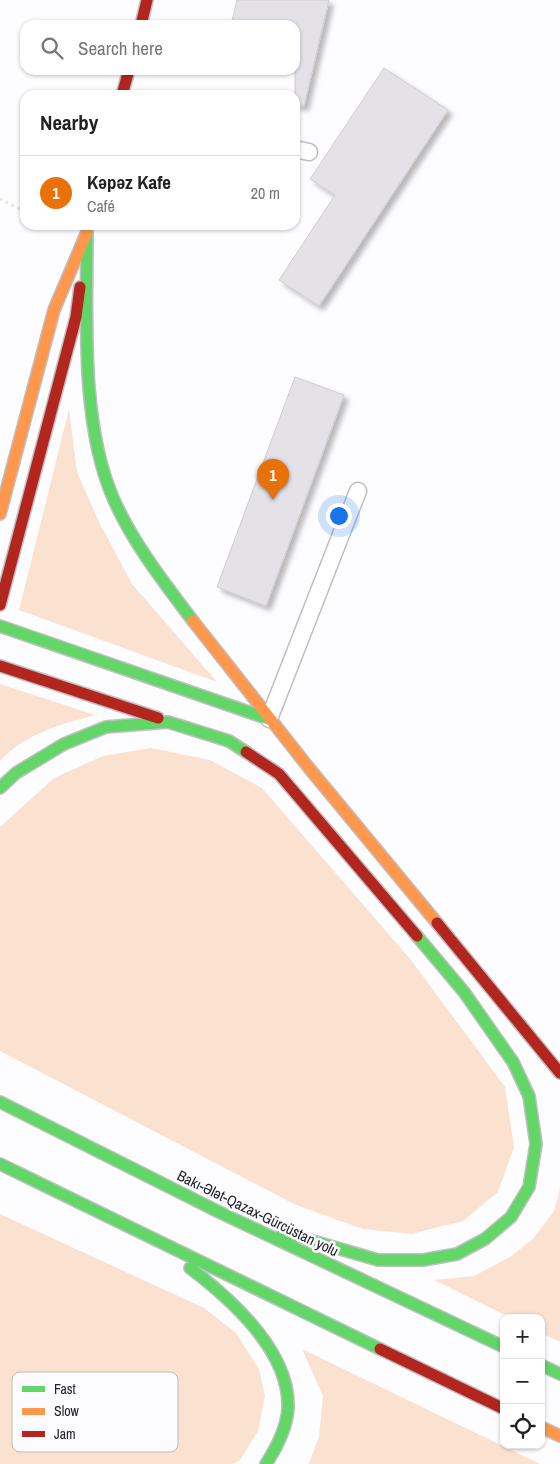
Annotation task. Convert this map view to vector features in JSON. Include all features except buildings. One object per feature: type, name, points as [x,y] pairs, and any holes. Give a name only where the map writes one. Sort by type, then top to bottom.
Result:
[{"type":"main road","points":[[142,20],[147,0]]},
{"type":"main road","points":[[123,90],[128,75]]},
{"type":"main road","points":[[0,514],[54,310],[88,230]]},
{"type":"main road","points":[[0,605],[76,317],[88,230]]},
{"type":"main road","points":[[88,230],[90,397],[101,460],[113,498],[138,542],[176,598],[269,719],[486,980],[557,1062]]},
{"type":"main road","points":[[0,626],[269,719]]},
{"type":"main road","points":[[0,666],[229,741],[279,774],[464,992],[513,1062],[530,1096],[536,1144],[529,1187],[511,1217],[485,1240],[457,1254],[424,1260],[378,1260],[329,1247],[219,1212]]},
{"type":"main road","points":[[0,788],[16,773],[64,744],[106,727],[168,722]]},
{"type":"main road","name":"Bakı-Ələt-Qazax-Gürcüstan yolu","points":[[0,1102],[219,1212],[500,1346]]},
{"type":"main road","points":[[0,1164],[500,1407]]},
{"type":"main road","points":[[144,1235],[204,1278],[245,1318],[268,1346],[283,1374],[288,1400],[285,1424],[277,1446],[266,1464]]},
{"type":"main road","points":[[545,1367],[560,1374]]},
{"type":"main road","points":[[545,1429],[560,1436]]},
{"type":"lane","points":[[269,719],[358,491]]},
{"type":"path","points":[[0,199],[20,209]]},
{"type":"shaded area","points":[[69,409],[77,472],[99,522],[132,584],[217,682],[19,610]]},
{"type":"shaded area","points":[[0,684],[95,715],[44,731],[21,743],[0,761]]},
{"type":"shaded area","points":[[151,748],[210,760],[262,788],[411,960],[505,1087],[514,1147],[498,1192],[463,1221],[411,1234],[363,1229],[296,1205],[0,1051],[0,827],[54,778],[103,756]]},
{"type":"shaded area","points":[[560,1189],[560,1342],[545,1335],[545,1314],[503,1314],[434,1280],[474,1276],[510,1257],[533,1239],[554,1211]]},
{"type":"shaded area","points":[[0,1214],[204,1308],[236,1333],[259,1369],[265,1396],[258,1431],[240,1460],[233,1464],[0,1464]]},
{"type":"shaded area","points":[[302,1349],[500,1445],[500,1449],[509,1449],[540,1464],[309,1464],[319,1436],[323,1396]]},
{"type":"traffic: fast","points":[[87,232],[88,368],[95,438],[103,470],[114,500],[130,532],[150,563],[193,621]]},
{"type":"traffic: fast","points":[[0,626],[269,719]]},
{"type":"traffic: fast","points":[[0,788],[16,773],[64,744],[106,727],[168,722],[229,741],[246,752]]},
{"type":"traffic: fast","points":[[282,1232],[378,1260],[423,1260],[457,1254],[485,1239],[511,1217],[529,1187],[536,1144],[529,1096],[513,1062],[464,992],[417,936]]},
{"type":"traffic: fast","points":[[0,1102],[219,1212],[500,1345]]},
{"type":"traffic: fast","points":[[0,1164],[380,1349]]},
{"type":"traffic: fast","points":[[190,1268],[240,1311],[269,1347],[279,1367],[286,1387],[288,1408],[286,1423],[281,1437],[266,1464]]},
{"type":"traffic: fast","points":[[545,1367],[560,1374]]},
{"type":"traffic: slow","points":[[0,514],[54,310],[87,232]]},
{"type":"traffic: slow","points":[[193,621],[309,768],[437,923]]},
{"type":"traffic: slow","points":[[545,1429],[560,1436]]},
{"type":"traffic: jam","points":[[142,20],[147,0]]},
{"type":"traffic: jam","points":[[123,90],[128,75]]},
{"type":"traffic: jam","points":[[0,605],[76,317],[80,287]]},
{"type":"traffic: jam","points":[[0,666],[158,718]]},
{"type":"traffic: jam","points":[[246,752],[279,774],[417,936]]},
{"type":"traffic: jam","points":[[437,923],[560,1073]]},
{"type":"traffic: jam","points":[[380,1349],[500,1407]]},
{"type":"place","name":"Kəpəz Kafe","points":[[273,500]]}]
